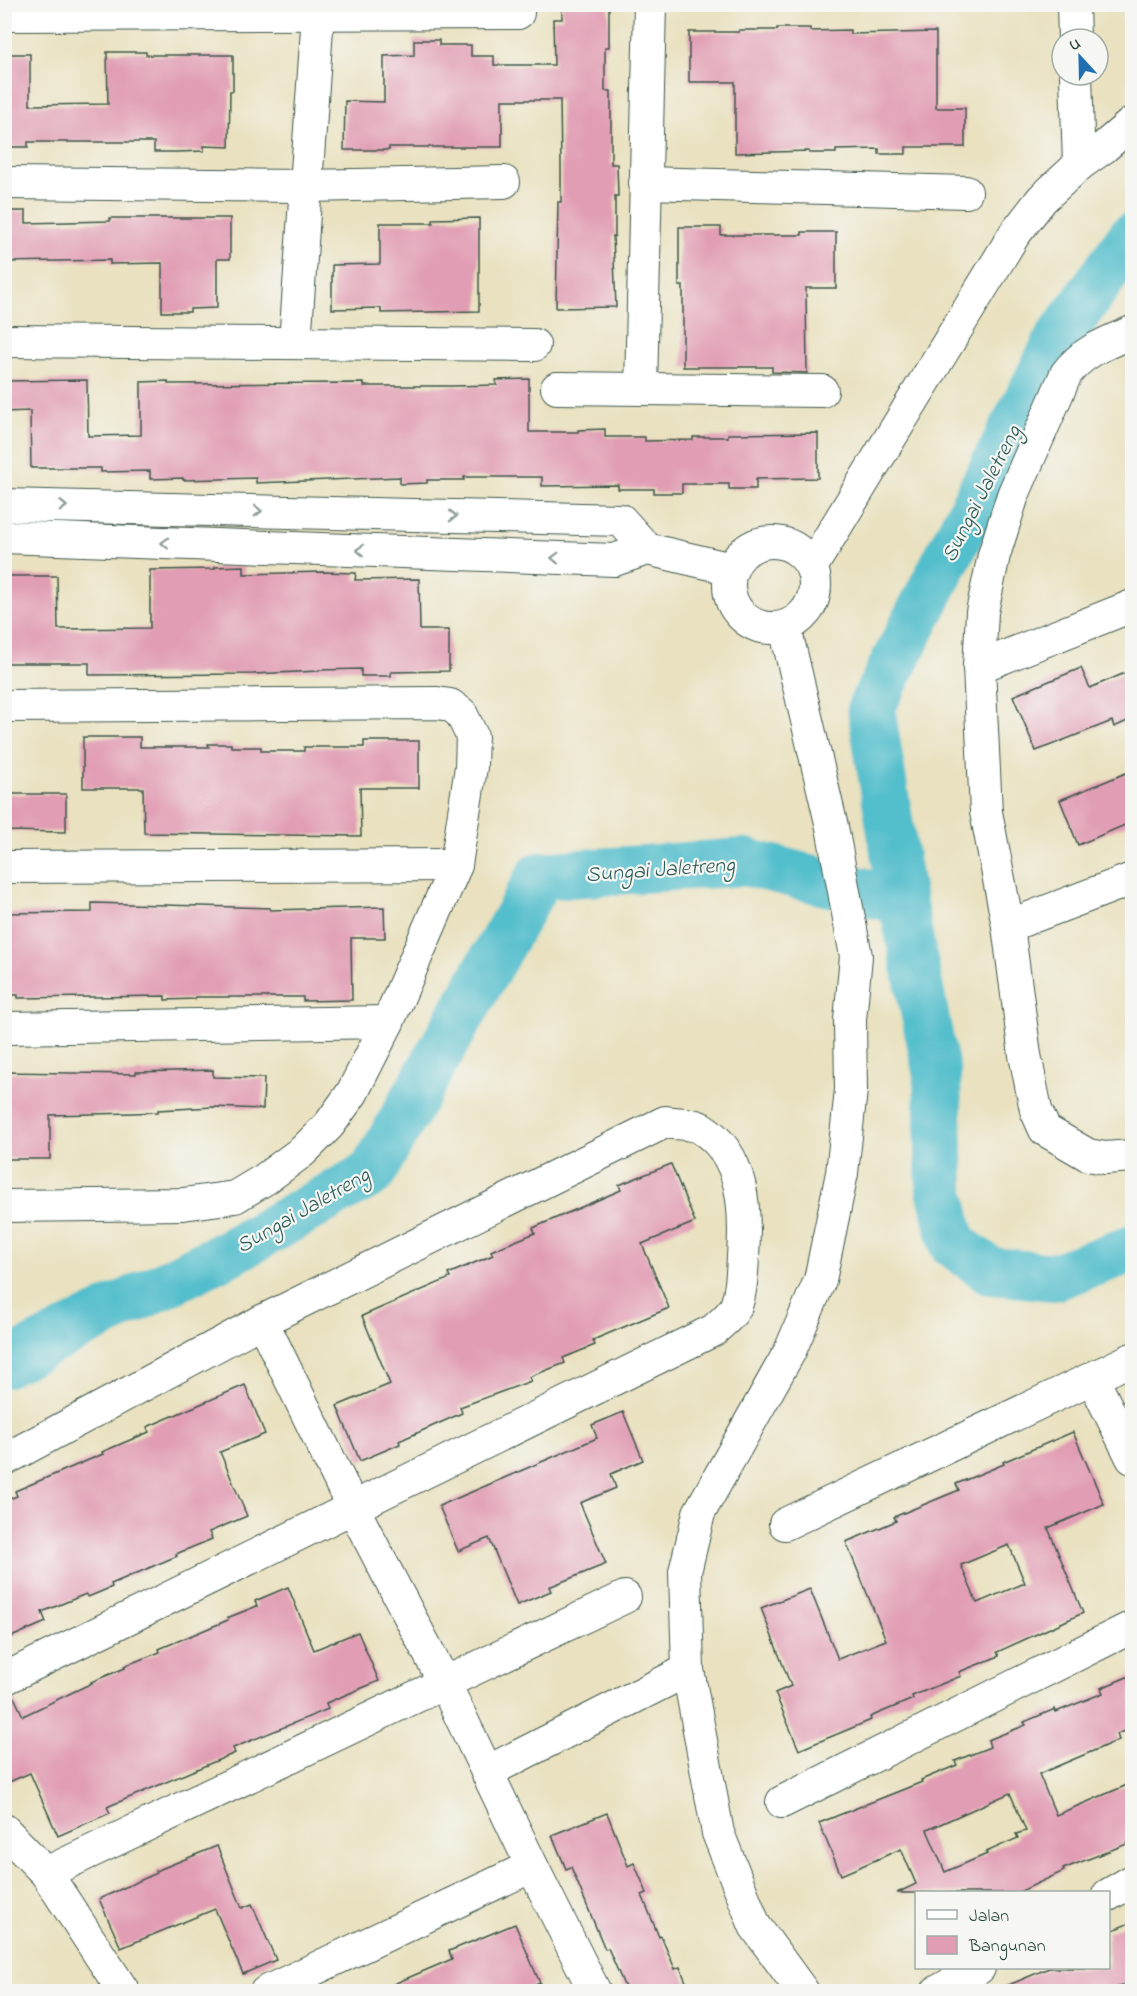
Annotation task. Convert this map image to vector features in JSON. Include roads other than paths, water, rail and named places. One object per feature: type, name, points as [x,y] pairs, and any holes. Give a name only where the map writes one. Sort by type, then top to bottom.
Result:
[{"type":"street","points":[[640,389],[650,4]]},
{"type":"street","points":[[1073,4],[1074,27]]},
{"type":"street","points":[[4,15],[318,14],[456,9],[518,13]]},
{"type":"street","points":[[295,343],[318,14]]},
{"type":"street","points":[[1076,87],[1079,165]]},
{"type":"street","points":[[812,566],[1014,235],[1042,200],[1079,165],[1132,123]]},
{"type":"street","points":[[4,183],[306,186],[504,182]]},
{"type":"street","points":[[645,183],[966,192]]},
{"type":"street","points":[[1132,332],[1096,347],[1076,361],[1066,374],[1013,495],[994,555],[982,612],[979,667],[986,812],[1008,926],[1025,1055],[1036,1110],[1045,1130],[1088,1155],[1105,1158],[1132,1156]]},
{"type":"street","points":[[4,341],[534,345]]},
{"type":"street","points":[[557,388],[822,391]]},
{"type":"street","points":[[4,505],[621,519],[647,549]]},
{"type":"street","points":[[4,537],[614,560],[647,549],[732,569]]},
{"type":"street","points":[[773,542],[789,545],[802,554],[812,566],[816,584],[813,602],[802,617],[786,627],[770,629],[754,625],[741,616],[732,603],[729,586],[732,569],[742,555],[756,545],[773,542]]},
{"type":"street","points":[[979,667],[1132,606]]},
{"type":"street","points":[[786,627],[831,827],[856,956],[850,1020],[851,1090],[842,1173],[820,1280],[790,1351],[699,1513],[685,1572],[688,1670],[718,1833],[755,1926],[803,1992]]},
{"type":"street","points":[[4,706],[437,703],[450,705],[461,713],[472,736],[471,767],[456,865],[388,1022],[352,1093],[329,1125],[303,1151],[265,1179],[235,1197],[183,1204],[4,1206]]},
{"type":"street","points":[[4,867],[456,865]]},
{"type":"street","points":[[1008,926],[1132,879]]},
{"type":"street","points":[[4,1028],[388,1022]]},
{"type":"street","points":[[4,1460],[262,1320],[665,1122],[699,1126],[716,1139],[729,1157],[740,1182],[744,1207],[745,1239],[737,1304],[714,1330],[4,1679]]},
{"type":"street","points":[[262,1320],[353,1508],[444,1682],[595,1992]]},
{"type":"street","points":[[785,1524],[1132,1359]]},
{"type":"street","points":[[1093,1379],[1132,1458]]},
{"type":"street","points":[[46,1873],[625,1597]]},
{"type":"street","points":[[783,1802],[1132,1627]]},
{"type":"street","points":[[487,1772],[688,1670]]},
{"type":"street","points":[[4,1830],[46,1873],[124,1992]]},
{"type":"street","points":[[266,1992],[532,1866]]},
{"type":"street","points":[[1110,1893],[1132,1881]]},
{"type":"street","points":[[937,1992],[978,1969]]},
{"type":"waterway","name":"Sungai Jaletreng","points":[[4,1364],[234,1250],[372,1173],[540,876],[745,862],[902,901],[871,708],[1059,338],[1132,236]]},
{"type":"waterway","points":[[902,901],[937,1075],[940,1189],[953,1244],[991,1271],[1054,1277],[1132,1249]]}]
